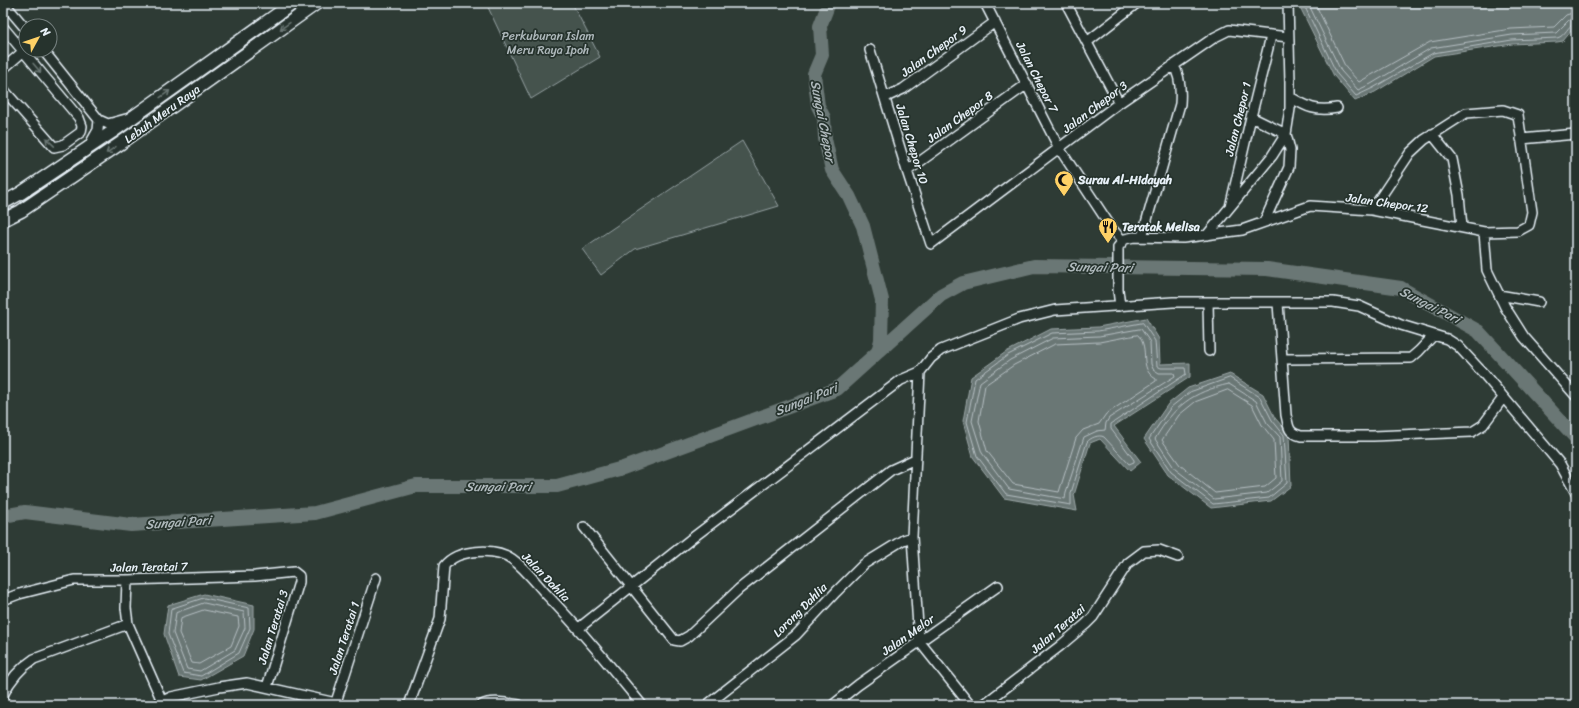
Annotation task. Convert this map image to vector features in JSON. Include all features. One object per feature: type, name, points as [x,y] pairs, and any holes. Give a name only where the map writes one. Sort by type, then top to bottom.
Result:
[{"type":"main road","name":"Lebuh Meru Raya","points":[[3,203],[21,194],[134,117],[293,3]]},
{"type":"main road","name":"Lebuh Meru Raya","points":[[3,220],[21,211],[121,143],[317,3]]},
{"type":"street","points":[[4,3],[18,20]]},
{"type":"street","name":"Jalan Chepor 7","points":[[985,3],[1059,148],[1123,241]]},
{"type":"street","points":[[1066,3],[1119,103]]},
{"type":"street","points":[[1087,42],[1137,3]]},
{"type":"street","points":[[1264,222],[1289,167],[1290,150],[1286,134],[1290,97],[1288,3]]},
{"type":"street","name":"Jalan Chepor 9","points":[[886,98],[903,89],[995,22]]},
{"type":"street","points":[[3,28],[18,43]]},
{"type":"street","name":"Jalan Chepor 3","points":[[931,244],[1119,103],[1173,64],[1214,37],[1229,30],[1288,37]]},
{"type":"street","name":"Jalan Chepor 1","points":[[1230,207],[1272,36]]},
{"type":"street","name":"Jalan Chepor 10","points":[[870,50],[931,244]]},
{"type":"street","points":[[3,69],[18,56]]},
{"type":"street","points":[[3,89],[54,147],[63,145],[81,132],[82,126],[79,118],[31,58]]},
{"type":"street","points":[[49,58],[99,120],[108,124],[121,122],[134,117]]},
{"type":"street","points":[[1142,236],[1180,104],[1180,86],[1177,72],[1173,64]]},
{"type":"street","name":"Jalan Chepor 8","points":[[907,171],[1027,84]]},
{"type":"street","points":[[1290,97],[1301,104],[1318,110],[1337,108]]},
{"type":"street","name":"Jalan Chepor 12","points":[[1123,241],[1142,236],[1183,238],[1242,230],[1310,206],[1372,210],[1484,232],[1518,231],[1529,225],[1532,212],[1518,115],[1503,110],[1466,113],[1432,134]]},
{"type":"street","points":[[1251,117],[1286,134]]},
{"type":"street","points":[[84,151],[93,141],[98,130],[99,120]]},
{"type":"street","name":"Jalan Chepor 1","points":[[1207,235],[1272,156],[1286,134]]},
{"type":"street","points":[[1372,210],[1410,153],[1432,134],[1452,159],[1459,194],[1462,227]]},
{"type":"street","points":[[1521,139],[1576,134]]},
{"type":"street","points":[[1484,232],[1486,266],[1510,316],[1524,337],[1576,396]]},
{"type":"street","points":[[1120,306],[1118,290],[1118,247],[1123,241]]},
{"type":"street","points":[[1499,295],[1539,302]]},
{"type":"street","points":[[1208,302],[1209,351]]},
{"type":"street","points":[[579,628],[631,588],[642,577],[901,380],[920,372],[930,358],[941,350],[1024,318],[1055,310],[1208,302],[1333,302],[1359,306],[1401,325],[1433,336],[1447,339],[1458,346],[1478,367],[1560,464],[1576,493]]},
{"type":"street","points":[[1278,302],[1286,415],[1289,429],[1293,434],[1301,436],[1373,436],[1472,432],[1484,425],[1503,398]]},
{"type":"street","points":[[1282,359],[1411,358],[1420,351],[1433,336]]},
{"type":"street","points":[[920,372],[912,537],[919,641],[970,705]]},
{"type":"street","points":[[584,527],[631,588],[674,640],[680,641],[689,636],[739,588],[891,470],[915,459]]},
{"type":"street","name":"Lorong Dahlia","points":[[707,705],[796,634],[864,564],[903,540],[912,537]]},
{"type":"street","name":"Jalan Dahlia","points":[[409,705],[440,619],[443,592],[442,575],[444,566],[448,560],[457,556],[485,550],[498,552],[511,558],[579,628],[642,705]]},
{"type":"street","name":"Jalan Teratai","points":[[983,705],[1060,646],[1086,624],[1093,617],[1128,563],[1144,551],[1159,550],[1178,557]]},
{"type":"street","name":"Jalan Teratai 7","points":[[3,600],[19,594],[74,580],[255,576],[292,572],[298,575]]},
{"type":"street","name":"Jalan Teratai 3","points":[[267,687],[299,582],[298,575]]},
{"type":"street","name":"Jalan Teratai 1","points":[[335,704],[376,578]]},
{"type":"street","points":[[127,580],[126,608],[128,624],[158,703],[171,697],[219,686],[247,683],[335,704]]},
{"type":"street","name":"Jalan Melor","points":[[833,705],[919,641],[998,586]]},
{"type":"street","points":[[3,695],[10,682],[21,668],[34,659],[128,624]]},
{"type":"street","points":[[3,701],[7,705]]},
{"type":"street","points":[[482,705],[486,703],[510,703],[518,705]]},
{"type":"green space","name":"Perkuburan Islam Meru Raya Ipoh","points":[[486,3],[572,3],[600,57],[531,99]]},
{"type":"green space","points":[[742,141],[779,206],[635,249],[601,275],[582,249]]},
{"type":"water","points":[[1298,3],[1576,3],[1576,25],[1563,41],[1512,44],[1434,56],[1375,92],[1355,101],[1334,76]]},
{"type":"water","points":[[1146,318],[1159,339],[1160,364],[1190,363],[1190,377],[1114,426],[1141,462],[1130,471],[1100,439],[1090,443],[1074,495],[1077,511],[1004,498],[973,457],[963,421],[971,377],[1006,352],[1051,329],[1098,327]]},
{"type":"water","points":[[1230,374],[1263,394],[1275,418],[1289,434],[1291,486],[1271,501],[1211,508],[1168,475],[1144,439],[1168,404],[1188,388]]},
{"type":"water","points":[[204,594],[254,605],[254,629],[243,656],[201,680],[179,677],[164,634],[168,605]]},
{"type":"waterway","name":"Sungai Chepor","points":[[829,3],[820,26],[822,55],[814,74],[818,106],[824,118],[825,139],[832,170],[849,196],[863,226],[882,300],[881,340],[878,352]]},
{"type":"waterway","name":"Sungai Pari","points":[[3,516],[25,512],[131,525],[315,513],[416,486],[557,486],[623,468],[837,389],[941,295],[963,283],[1034,266],[1267,269],[1401,288],[1478,331],[1576,438]]},
{"type":"place","name":"Surau Al-Hidayah","points":[[1064,197]]},
{"type":"place","name":"Teratak Melisa","points":[[1108,244]]}]
